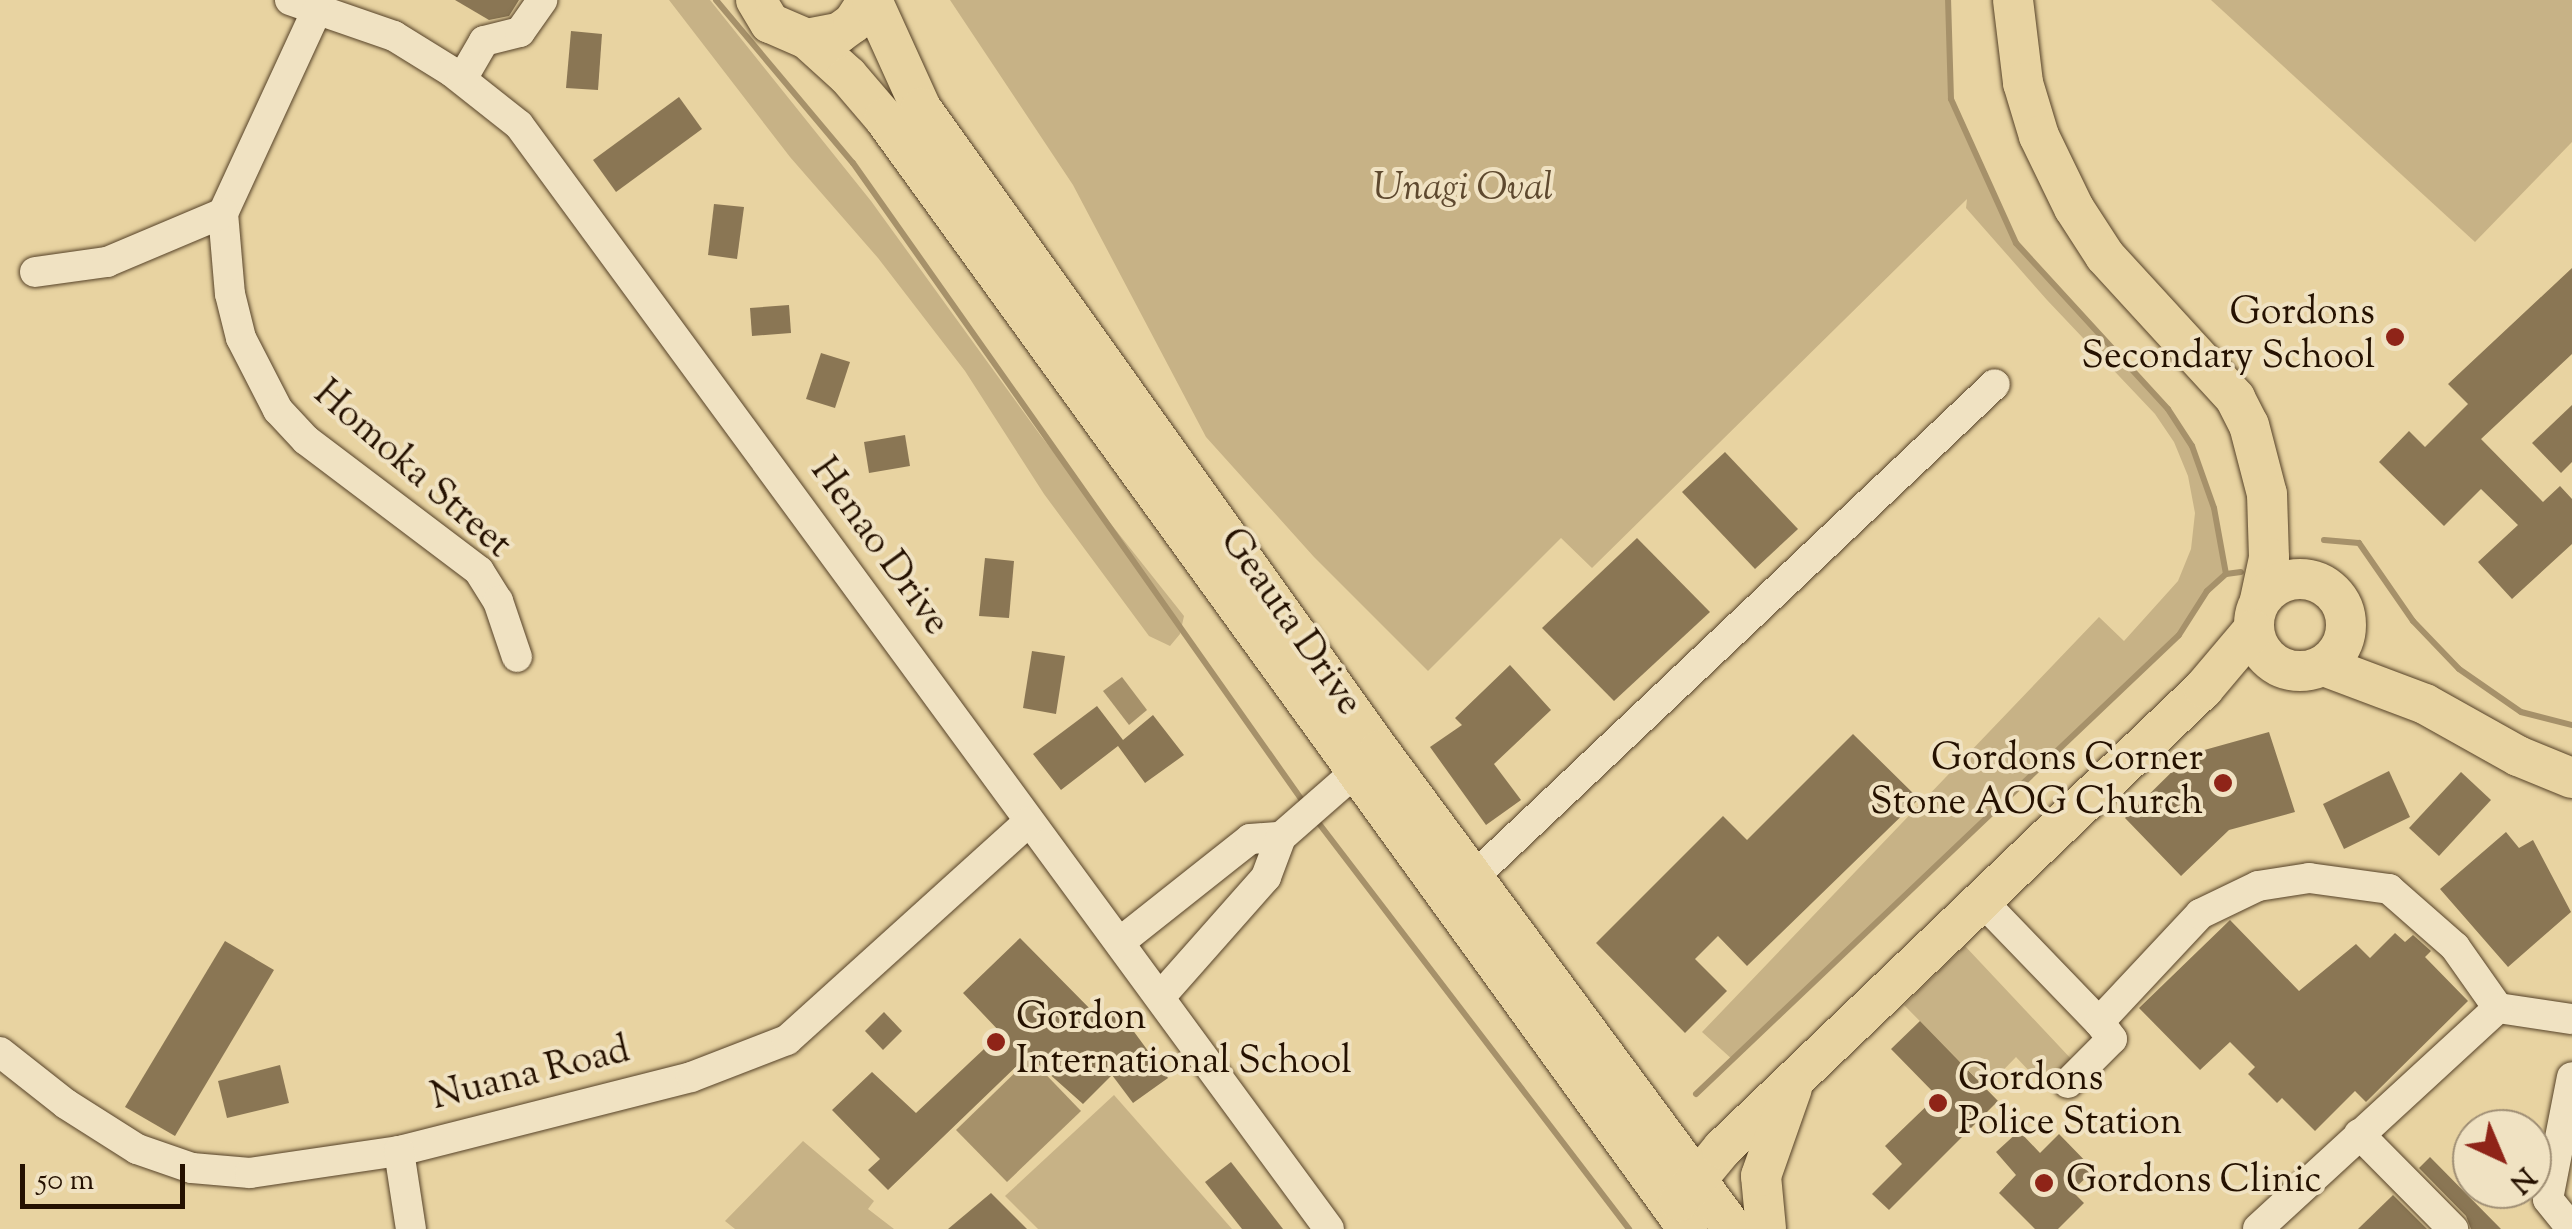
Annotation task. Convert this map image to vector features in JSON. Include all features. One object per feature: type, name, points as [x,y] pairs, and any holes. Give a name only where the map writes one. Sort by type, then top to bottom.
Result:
[{"type":"main road","name":"Geauta Drive","points":[[756,0],[770,23],[807,39],[884,118],[1345,780],[1462,888],[1666,1142],[1686,1207]]},
{"type":"main road","name":"Geauta Drive","points":[[807,39],[839,33],[870,0],[921,108],[1379,750],[1462,888],[1686,1207],[1733,1229]]},
{"type":"main road","points":[[2014,0],[2023,83],[2039,136],[2062,186],[2105,256],[2235,398],[2249,425],[2267,494],[2269,558],[2257,615],[2266,656],[2281,667]]},
{"type":"main road","points":[[2267,494],[2319,582],[2340,600],[2347,628],[2425,704]]},
{"type":"main road","points":[[1686,1207],[1722,1149],[2204,688],[2284,582],[2319,582]]},
{"type":"main road","points":[[2204,688],[2281,667],[2304,671],[2324,666],[2340,648],[2347,628]]},
{"type":"main road","points":[[2324,666],[2425,704],[2518,756],[2572,778]]},
{"type":"main road","points":[[1766,1229],[1761,1176],[1782,1108],[1798,1075]]},
{"type":"main road","points":[[1666,1142],[1685,1149],[1722,1149]]},
{"type":"street","points":[[462,79],[484,41],[520,32],[542,0]]},
{"type":"street","name":"Henao Drive","points":[[303,6],[394,36],[462,79],[519,125],[1329,1229]]},
{"type":"street","name":"Homoka Street","points":[[303,6],[223,213],[230,294],[241,338],[278,410],[306,440],[479,571],[498,602],[517,657]]},
{"type":"street","points":[[35,272],[107,262],[223,213]]},
{"type":"street","points":[[1462,888],[1742,611],[1995,384]]},
{"type":"street","points":[[1160,998],[1266,876],[1280,837],[1345,780]]},
{"type":"street","name":"Nuana Road","points":[[0,1052],[66,1104],[137,1149],[192,1168],[250,1173],[399,1151],[691,1077],[787,1040],[1028,822]]},
{"type":"street","points":[[1120,942],[1250,839],[1280,837]]},
{"type":"street","points":[[2098,1022],[2200,914],[2258,886],[2310,878],[2389,889],[2455,947],[2498,1008],[2572,1019]]},
{"type":"street","points":[[1982,901],[2112,1039],[2068,1083]]},
{"type":"street","points":[[2258,1229],[2498,1008]]},
{"type":"street","points":[[2559,1225],[2548,1198],[2572,1076]]},
{"type":"street","points":[[2359,1134],[2453,1229]]},
{"type":"street","points":[[399,1151],[411,1229]]},
{"type":"green space","points":[[669,0],[710,0],[871,201],[1041,436],[1184,616],[1180,634],[1170,646],[1149,636],[1044,494],[965,371],[878,258],[790,157]]},
{"type":"green space","name":"Unagi Oval","points":[[950,0],[1948,0],[1951,99],[2016,243],[2168,409],[2192,446],[2214,508],[2226,574],[2207,591],[2179,635],[1733,1060],[1702,1032],[2099,617],[2124,641],[2178,581],[2191,549],[2195,513],[2188,476],[2174,442],[2155,414],[1966,208],[1967,199],[1592,568],[1561,538],[1428,671],[1314,557],[1206,437],[1073,185]]},
{"type":"green space","points":[[2211,0],[2572,0],[2572,142],[2475,242]]},
{"type":"green space","points":[[1965,946],[2074,1062],[2047,1090],[2016,1057],[1986,1088],[1904,1005]]},
{"type":"green space","points":[[1114,1095],[1232,1229],[1038,1229],[1005,1196]]},
{"type":"green space","points":[[803,1141],[874,1201],[868,1209],[894,1229],[735,1229],[725,1221]]},
{"type":"shaded area","points":[[1122,677],[1147,710],[1129,725],[1103,691]]},
{"type":"shaded area","points":[[1030,1058],[1081,1111],[1007,1182],[956,1130]]},
{"type":"building","points":[[455,0],[519,0],[509,16],[489,20]]},
{"type":"building","points":[[571,31],[602,34],[598,90],[566,88]]},
{"type":"building","points":[[679,97],[702,129],[616,192],[593,160]]},
{"type":"building","points":[[714,204],[744,207],[737,259],[708,255]]},
{"type":"building","points":[[2572,268],[2572,354],[2481,439],[2543,502],[2560,486],[2572,499],[2572,544],[2512,599],[2478,562],[2518,525],[2481,489],[2444,526],[2379,462],[2409,431],[2425,447],[2468,404],[2448,384]]},
{"type":"building","points":[[789,305],[791,333],[752,336],[750,308]]},
{"type":"building","points":[[821,353],[850,362],[835,408],[806,399]]},
{"type":"building","points":[[2572,405],[2572,462],[2561,473],[2532,443]]},
{"type":"building","points":[[905,435],[910,466],[869,473],[864,442]]},
{"type":"building","points":[[1725,452],[1798,529],[1755,569],[1682,492]]},
{"type":"building","points":[[1637,538],[1710,612],[1614,701],[1542,628]]},
{"type":"building","points":[[985,558],[1014,561],[1009,618],[979,616]]},
{"type":"building","points":[[1032,651],[1065,656],[1056,714],[1023,708]]},
{"type":"building","points":[[1510,665],[1551,710],[1494,764],[1521,800],[1486,825],[1430,747],[1462,725],[1455,718]]},
{"type":"building","points":[[1097,706],[1123,740],[1153,715],[1184,755],[1145,783],[1118,746],[1061,790],[1033,754]]},
{"type":"building","name":"Gordons Corner Stone AOG Church","points":[[2269,732],[2295,812],[2229,830],[2181,876],[2125,818],[2190,754]]},
{"type":"building","points":[[1853,734],[1919,799],[1747,966],[1718,936],[1695,959],[1727,991],[1685,1033],[1596,943],[1723,816],[1747,840]]},
{"type":"building","points":[[2389,771],[2410,817],[2344,849],[2323,804]]},
{"type":"building","points":[[2461,772],[2491,800],[2439,856],[2409,828]]},
{"type":"building","points":[[2506,832],[2519,848],[2533,840],[2571,912],[2508,967],[2440,889]]},
{"type":"building","points":[[2230,920],[2299,991],[2356,944],[2370,958],[2395,933],[2405,942],[2413,935],[2431,951],[2425,957],[2468,1001],[2366,1102],[2355,1091],[2315,1131],[2282,1098],[2277,1103],[2248,1074],[2255,1067],[2230,1042],[2200,1070],[2139,1008]]},
{"type":"building","points":[[1020,938],[1102,1021],[1118,1010],[1168,1078],[1133,1103],[1112,1075],[1083,1104],[1028,1055],[888,1190],[868,1170],[880,1159],[832,1110],[872,1072],[916,1113],[1001,1033],[963,993]]},
{"type":"building","points":[[225,941],[274,970],[175,1136],[125,1107]]},
{"type":"building","points":[[884,1012],[902,1031],[883,1050],[865,1031]]},
{"type":"building","points":[[1920,1021],[1998,1101],[1889,1210],[1872,1194],[1902,1164],[1885,1146],[1937,1096],[1891,1049]]},
{"type":"building","points":[[280,1065],[289,1103],[227,1118],[218,1081]]},
{"type":"building","name":"Gordons Clinic","points":[[2019,1131],[2040,1153],[2059,1134],[2094,1170],[2072,1191],[2084,1203],[2058,1229],[2035,1229],[1999,1193],[2016,1175],[1996,1152]]},
{"type":"building","points":[[2430,1157],[2452,1179],[2452,1202],[2419,1168]]},
{"type":"building","points":[[1231,1162],[1283,1229],[1242,1229],[1205,1182]]},
{"type":"building","points":[[991,1193],[1027,1229],[948,1229]]},
{"type":"building","points":[[2393,1195],[2427,1229],[2358,1229]]},
{"type":"building","points":[[2459,1209],[2481,1209],[2501,1229],[2471,1229]]},
{"type":"waterway","points":[[716,0],[853,163],[1304,803]]},
{"type":"waterway","points":[[1696,1094],[2179,635],[2207,591],[2226,574],[2214,508],[2192,446],[2168,409],[2016,243],[1951,99],[1948,0]]},
{"type":"waterway","points":[[2324,540],[2359,543],[2413,621],[2459,669],[2521,712],[2572,725]]},
{"type":"waterway","points":[[2226,574],[2241,572]]},
{"type":"waterway","points":[[1314,817],[1629,1229]]},
{"type":"place","name":"Gordons Secondary School","points":[[2395,337]]},
{"type":"place","name":"Gordons Corner Stone AOG Church","points":[[2223,783]]},
{"type":"place","name":"Gordon International School","points":[[996,1042]]},
{"type":"place","name":"Gordons Police Station","points":[[1938,1103]]},
{"type":"place","name":"Gordons Clinic","points":[[2044,1183]]}]
